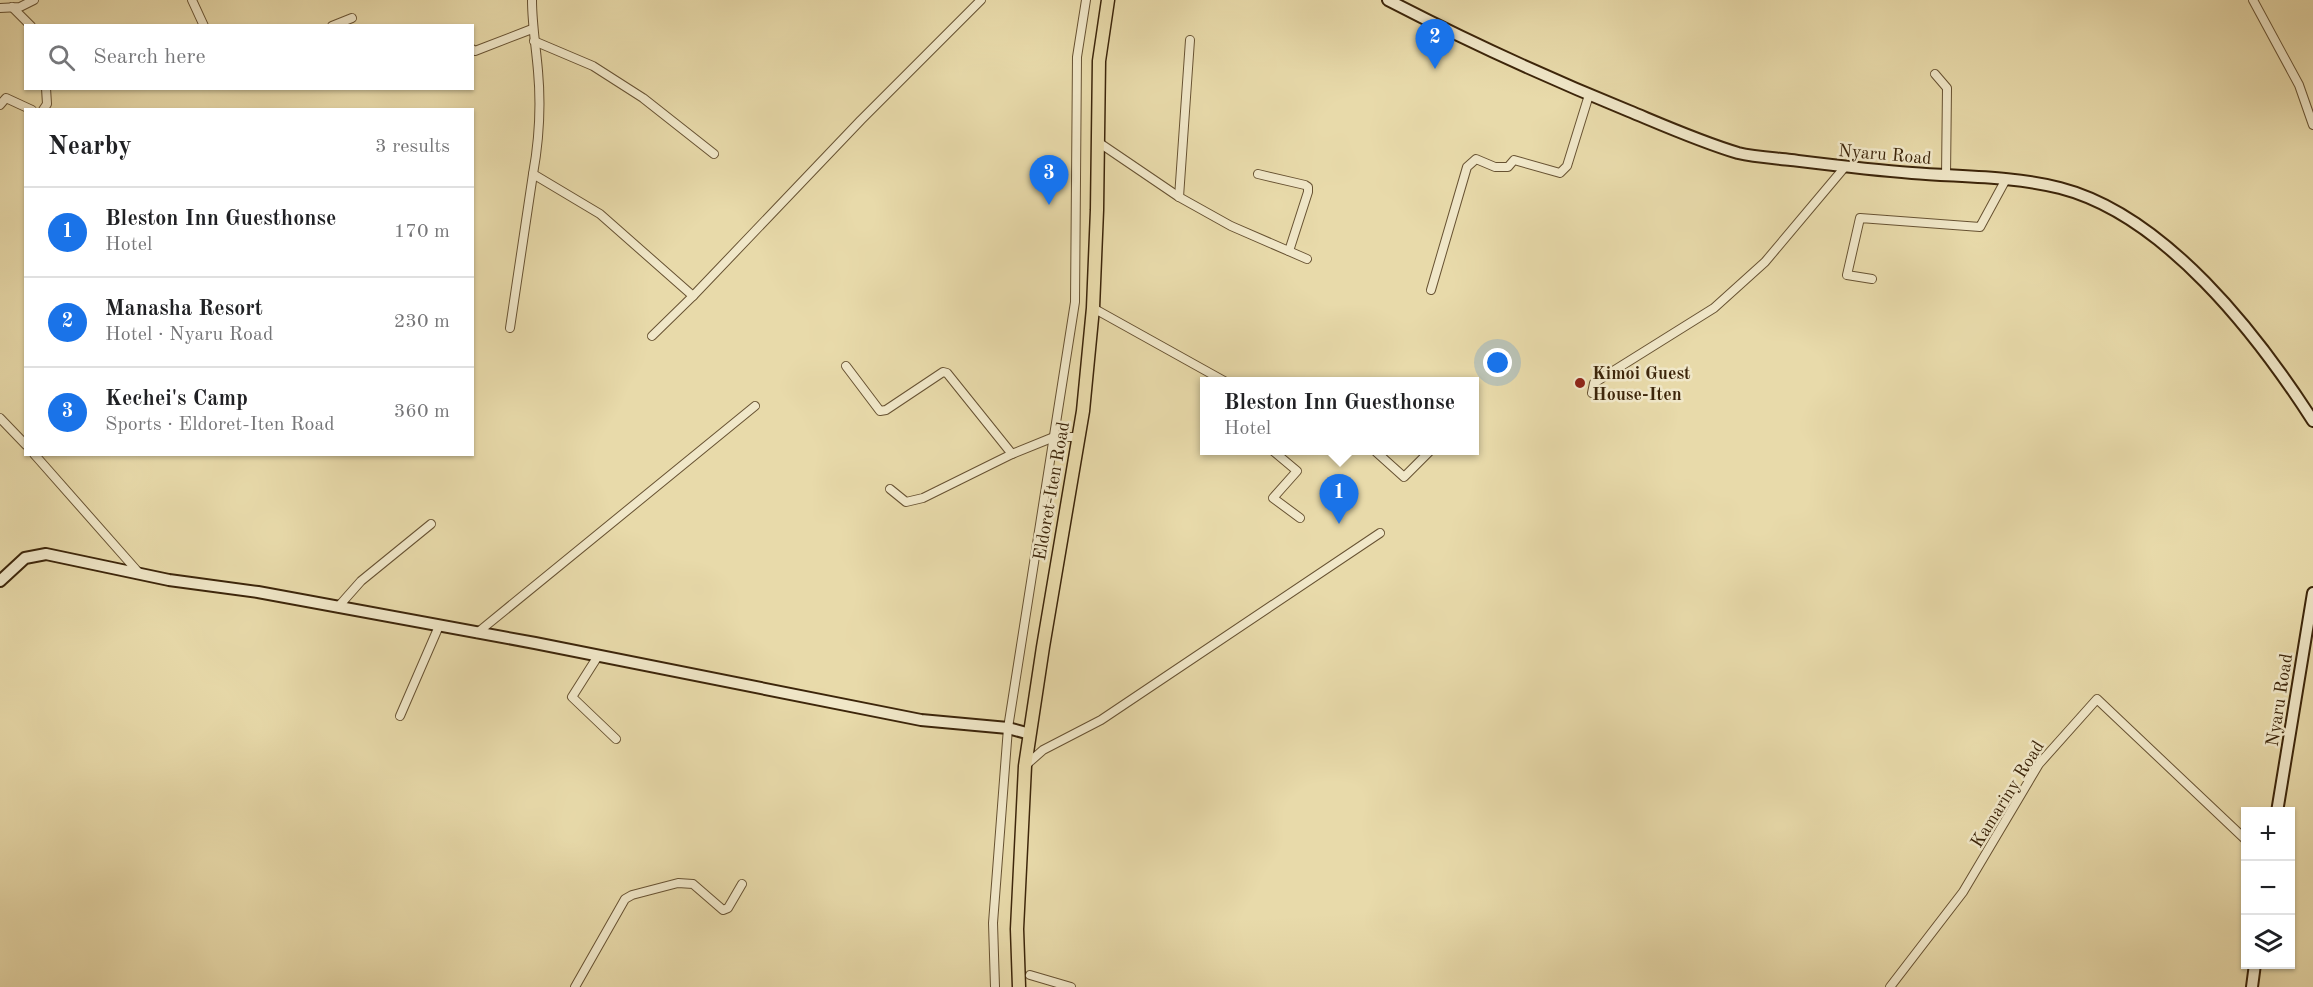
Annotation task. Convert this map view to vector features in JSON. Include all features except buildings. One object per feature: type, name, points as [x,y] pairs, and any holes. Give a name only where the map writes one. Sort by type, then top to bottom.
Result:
[{"type":"main road","name":"Eldoret-Iten Road","points":[[1019,987],[1017,929],[1024,766],[1078,437],[1093,308],[1099,61],[1108,0]]},
{"type":"main road","name":"Nyaru Road","points":[[1388,0],[1589,95],[1677,131],[1740,153],[1844,168],[2005,181],[2061,189],[2098,202],[2130,220],[2171,251],[2218,296],[2282,372],[2313,421]]},
{"type":"main road","points":[[0,581],[25,558],[46,554],[139,573],[477,633],[921,720],[1008,728],[1030,734]]},
{"type":"main road","name":"Nyaru Road","points":[[2278,807],[2313,593]]},
{"type":"main road","points":[[2252,987],[2254,969]]},
{"type":"street","points":[[0,8],[20,7],[34,0]]},
{"type":"street","points":[[192,0],[203,24]]},
{"type":"street","points":[[510,328],[537,152],[538,73],[532,28],[532,0]]},
{"type":"street","points":[[652,336],[981,0]]},
{"type":"street","points":[[995,987],[993,923],[1008,728],[1075,302],[1077,57],[1086,0]]},
{"type":"street","points":[[2253,0],[2299,85],[2313,125]]},
{"type":"street","points":[[12,7],[28,24]]},
{"type":"street","points":[[337,24],[352,18]]},
{"type":"street","points":[[474,50],[491,46],[532,28]]},
{"type":"street","points":[[1179,197],[1190,40]]},
{"type":"street","points":[[534,41],[593,66],[643,98],[714,154]]},
{"type":"street","points":[[1935,74],[1947,88],[1946,176]]},
{"type":"street","points":[[44,108],[47,104],[46,90]]},
{"type":"street","points":[[1431,290],[1467,167],[1476,159],[1495,167],[1508,167],[1514,160],[1560,173],[1567,166],[1589,95]]},
{"type":"street","points":[[0,105],[6,98],[28,108]]},
{"type":"street","points":[[1098,142],[1179,197],[1231,226],[1307,259]]},
{"type":"street","points":[[1592,393],[1594,383],[1714,308],[1765,262],[1844,168]]},
{"type":"street","points":[[533,174],[600,214],[693,296]]},
{"type":"street","points":[[1258,174],[1305,185],[1308,188],[1290,251]]},
{"type":"street","points":[[1872,279],[1847,275],[1860,218],[1980,226],[2005,181]]},
{"type":"street","points":[[1093,308],[1219,377]]},
{"type":"street","points":[[846,366],[880,411],[886,410],[943,372],[947,373],[1012,454]]},
{"type":"street","points":[[477,633],[755,406]]},
{"type":"street","points":[[0,418],[24,443]]},
{"type":"street","points":[[890,489],[906,502],[923,498],[1012,454],[1054,437],[1078,437]]},
{"type":"street","points":[[1278,455],[1298,471],[1273,498],[1300,518]]},
{"type":"street","points":[[1380,455],[1404,477],[1426,455]]},
{"type":"street","points":[[36,456],[139,573]]},
{"type":"street","points":[[338,607],[361,581],[432,524]]},
{"type":"street","points":[[1024,766],[1043,750],[1101,720],[1380,533]]},
{"type":"street","points":[[400,716],[439,626]]},
{"type":"street","points":[[598,656],[572,697],[616,739]]},
{"type":"street","name":"Kamariny Road","points":[[1890,987],[1963,892],[2001,832],[2039,764],[2097,699],[2241,835]]},
{"type":"street","points":[[575,987],[625,899],[632,894],[678,883],[693,884],[723,910],[728,908],[742,884]]},
{"type":"street","points":[[1030,975],[1071,987]]},
{"type":"place","name":"Manasha Resort","points":[[1435,69]]},
{"type":"place","name":"Kechei's Camp","points":[[1049,205]]},
{"type":"place","name":"Kimoi Guest House-Iten","points":[[1580,383]]},
{"type":"place","name":"Bleston Inn Guesthonse","points":[[1339,524]]}]
